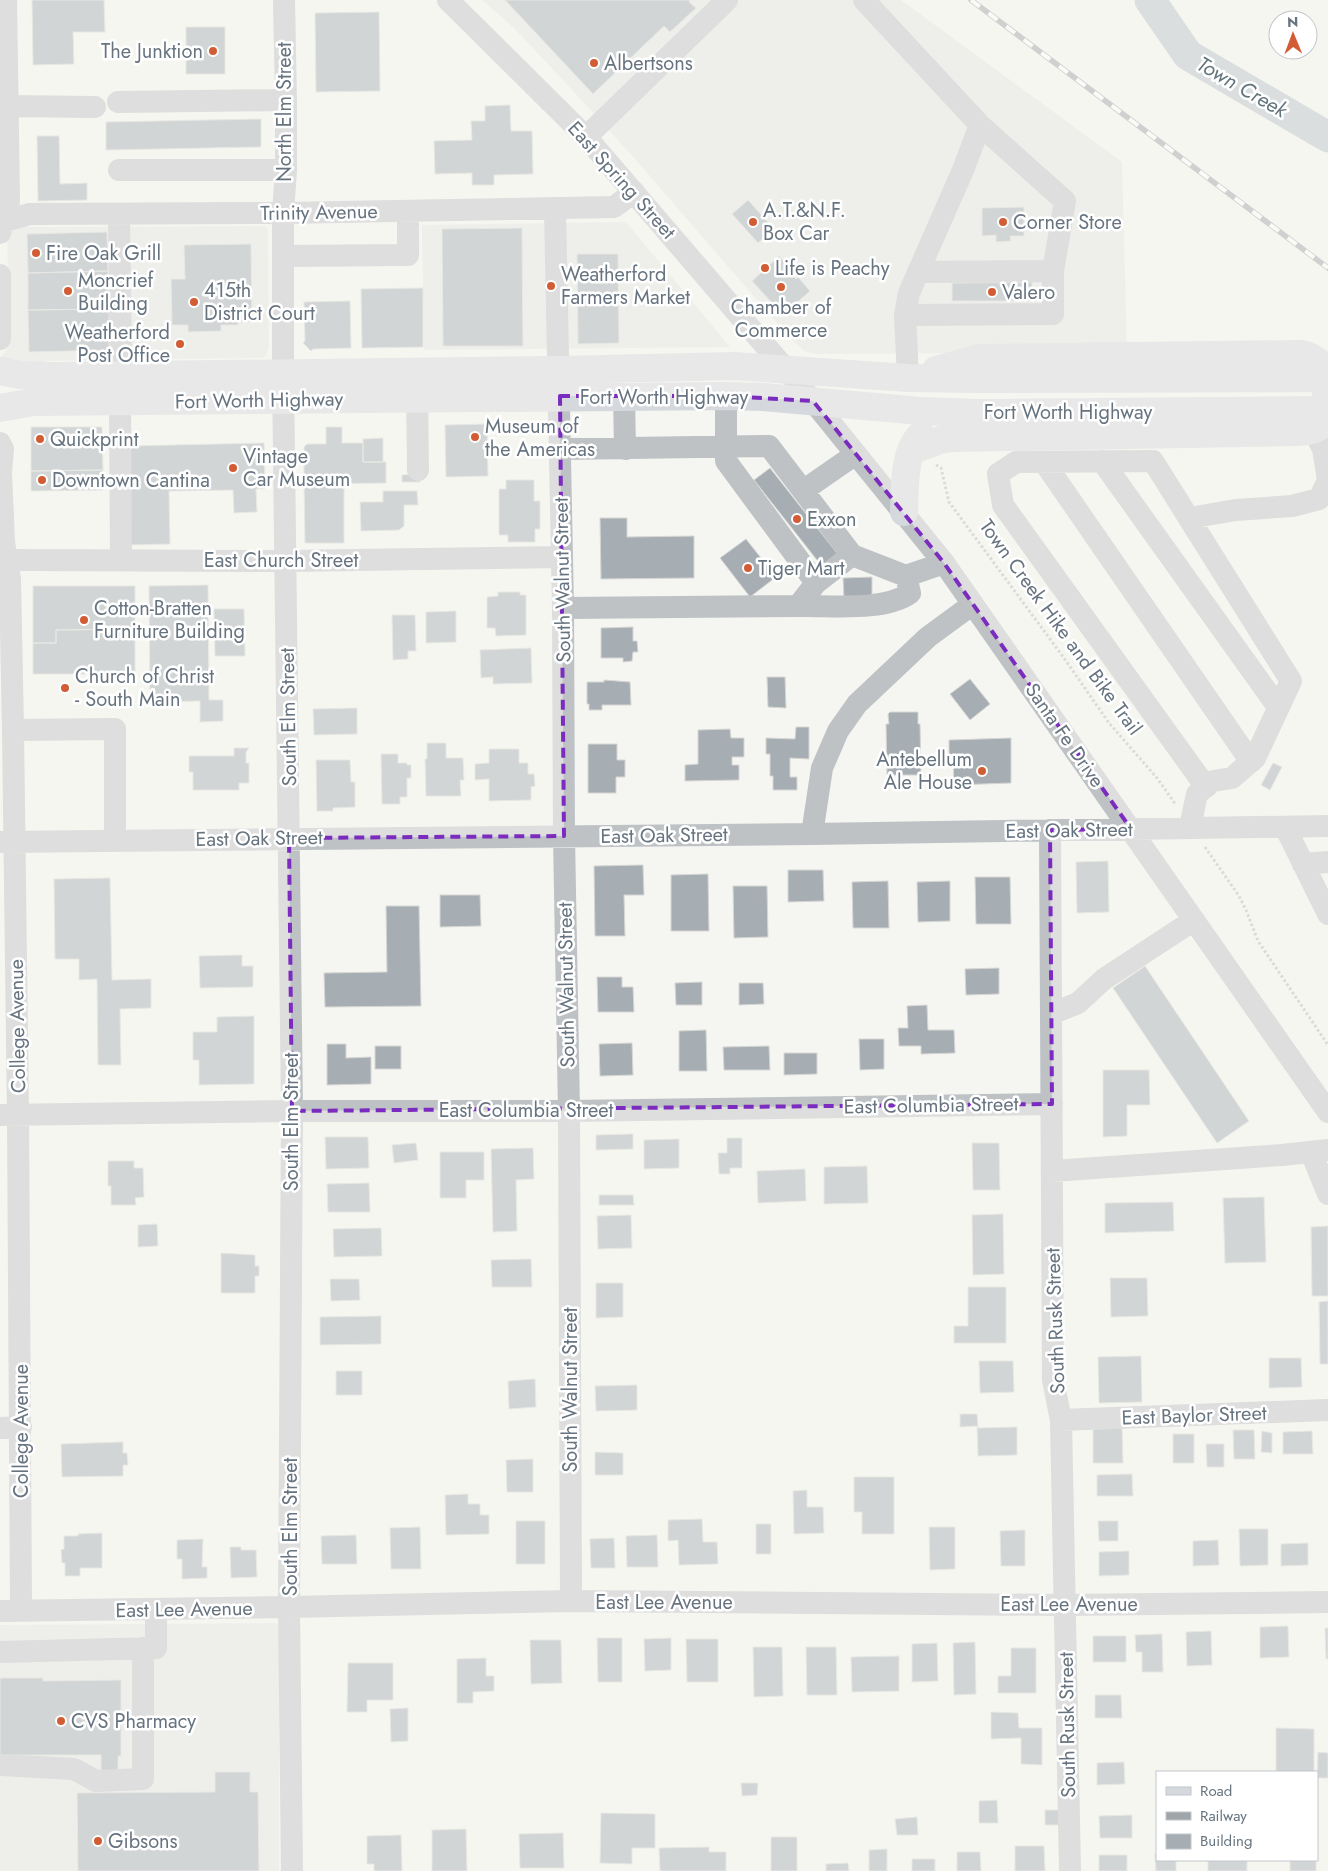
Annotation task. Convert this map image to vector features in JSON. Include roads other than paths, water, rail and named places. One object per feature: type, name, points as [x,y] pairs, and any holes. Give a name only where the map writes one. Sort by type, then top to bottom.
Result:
[{"type":"main road","points":[[904,512],[906,470],[940,440],[952,438],[1298,432],[1321,420],[1323,423],[1326,413],[1326,376],[1322,366],[1314,357],[1302,354],[979,358],[908,378]]},
{"type":"main road","name":"Fort Worth Highway","points":[[0,371],[20,376],[120,388],[560,383],[734,366],[908,378],[1328,378]]},
{"type":"main road","name":"Fort Worth Highway","points":[[560,383],[624,397],[726,396],[813,401],[903,410],[977,413],[1288,411],[1321,420]]},
{"type":"main road","name":"Fort Worth Highway","points":[[0,408],[120,388]]},
{"type":"main road","points":[[922,457],[916,440],[926,431],[938,425],[977,413]]},
{"type":"street","points":[[1,226],[9,201],[6,0]]},
{"type":"street","name":"North Elm Street","points":[[283,386],[283,213],[286,170],[284,0]]},
{"type":"street","name":"East Spring Street","points":[[448,0],[586,137],[786,370]]},
{"type":"street","points":[[586,137],[727,0]]},
{"type":"street","points":[[864,0],[980,125],[1065,201],[1053,271],[1053,314],[905,315]]},
{"type":"street","points":[[118,102],[286,100]]},
{"type":"street","points":[[7,106],[96,107]]},
{"type":"street","points":[[908,378],[905,315],[909,293],[963,170],[980,125]]},
{"type":"street","points":[[119,170],[286,170]]},
{"type":"street","name":"Trinity Avenue","points":[[1,226],[30,214],[283,213],[614,207],[634,192]]},
{"type":"street","name":"South Walnut Street","points":[[555,209],[560,383],[564,836],[569,1111],[571,1601]]},
{"type":"street","points":[[283,256],[408,255],[408,211]]},
{"type":"street","points":[[119,214],[121,559]]},
{"type":"street","points":[[918,272],[1053,271]]},
{"type":"street","points":[[0,275],[0,339]]},
{"type":"street","name":"Santa Fe Drive","points":[[786,370],[944,562],[1328,1112]]},
{"type":"street","points":[[417,385],[418,470]]},
{"type":"street","name":"South Elm Street","points":[[283,386],[292,1111],[289,1608],[292,1871]]},
{"type":"street","points":[[726,396],[726,461],[816,583]]},
{"type":"street","points":[[624,397],[625,449]]},
{"type":"street","points":[[1190,518],[1236,510],[1292,506],[1319,499],[1328,480],[1321,420]]},
{"type":"street","name":"College Avenue","points":[[0,443],[2,449],[3,559],[10,578],[8,842],[10,1611]]},
{"type":"street","points":[[561,449],[769,446],[852,555],[906,576],[944,562]]},
{"type":"street","points":[[804,490],[856,454]]},
{"type":"street","points":[[1102,461],[1278,707]]},
{"type":"street","points":[[1191,827],[1197,794],[1213,782],[1232,778],[1255,758],[1291,681],[1153,461],[1016,462],[998,474],[1003,505],[1206,787]]},
{"type":"street","points":[[1044,462],[1251,762]]},
{"type":"street","points":[[798,606],[816,583],[852,555]]},
{"type":"street","name":"East Church Street","points":[[3,559],[286,561],[562,557]]},
{"type":"street","points":[[563,608],[870,605],[901,600],[910,593],[906,576]]},
{"type":"street","points":[[812,834],[822,768],[838,731],[856,704],[928,637],[973,604]]},
{"type":"street","points":[[9,719],[114,729],[116,840]]},
{"type":"street","points":[[1285,826],[1328,914]]},
{"type":"street","name":"East Oak Street","points":[[8,842],[812,834],[1328,826]]},
{"type":"street","name":"South Rusk Street","points":[[1050,830],[1053,1380],[1061,1420],[1070,1871]]},
{"type":"street","points":[[1303,864],[1328,862]]},
{"type":"street","points":[[1051,1014],[1078,1003],[1104,979],[1194,920]]},
{"type":"street","name":"East Columbia Street","points":[[9,1115],[292,1111],[569,1111],[1052,1104]]},
{"type":"street","points":[[1052,1171],[1320,1151],[1328,1194]]},
{"type":"street","name":"East Baylor Street","points":[[1061,1420],[1328,1410]]},
{"type":"street","name":"East Lee Avenue","points":[[10,1611],[289,1608],[571,1601],[1064,1605],[1328,1602]]},
{"type":"street","points":[[0,1652],[156,1648],[156,1610]]},
{"type":"street","points":[[0,1765],[74,1769],[96,1781],[143,1779],[142,1648]]},
{"type":"waterway","name":"Town Creek","points":[[1150,0],[1188,55],[1328,137]]},
{"type":"railway","points":[[971,0],[1328,268]]},
{"type":"place","name":"The Junktion","points":[[213,51]]},
{"type":"place","name":"Albertsons","points":[[594,63]]},
{"type":"place","name":"A.T.&N.F. Box Car","points":[[753,222]]},
{"type":"place","name":"Corner Store","points":[[1003,222]]},
{"type":"place","name":"Fire Oak Grill","points":[[36,253]]},
{"type":"place","name":"Life is Peachy","points":[[765,268]]},
{"type":"place","name":"Weatherford Farmers Market","points":[[551,286]]},
{"type":"place","name":"Chamber of Commerce","points":[[781,287]]},
{"type":"place","name":"Moncrief Building","points":[[68,291]]},
{"type":"place","name":"Valero","points":[[992,292]]},
{"type":"place","name":"415th District Court","points":[[194,302]]},
{"type":"place","name":"Weatherford Post Office","points":[[180,344]]},
{"type":"place","name":"Museum of the Americas","points":[[475,437]]},
{"type":"place","name":"Quickprint","points":[[40,439]]},
{"type":"place","name":"Vintage Car Museum","points":[[233,468]]},
{"type":"place","name":"Downtown Cantina","points":[[42,480]]},
{"type":"place","name":"Exxon","points":[[797,519]]},
{"type":"place","name":"Tiger Mart","points":[[748,568]]},
{"type":"place","name":"Cotton-Bratten Furniture Building","points":[[84,620]]},
{"type":"place","name":"Church of Christ - South Main","points":[[65,688]]},
{"type":"place","name":"Antebellum Ale House","points":[[982,771]]},
{"type":"place","name":"CVS Pharmacy","points":[[61,1721]]},
{"type":"place","name":"Gibsons","points":[[98,1841]]}]
